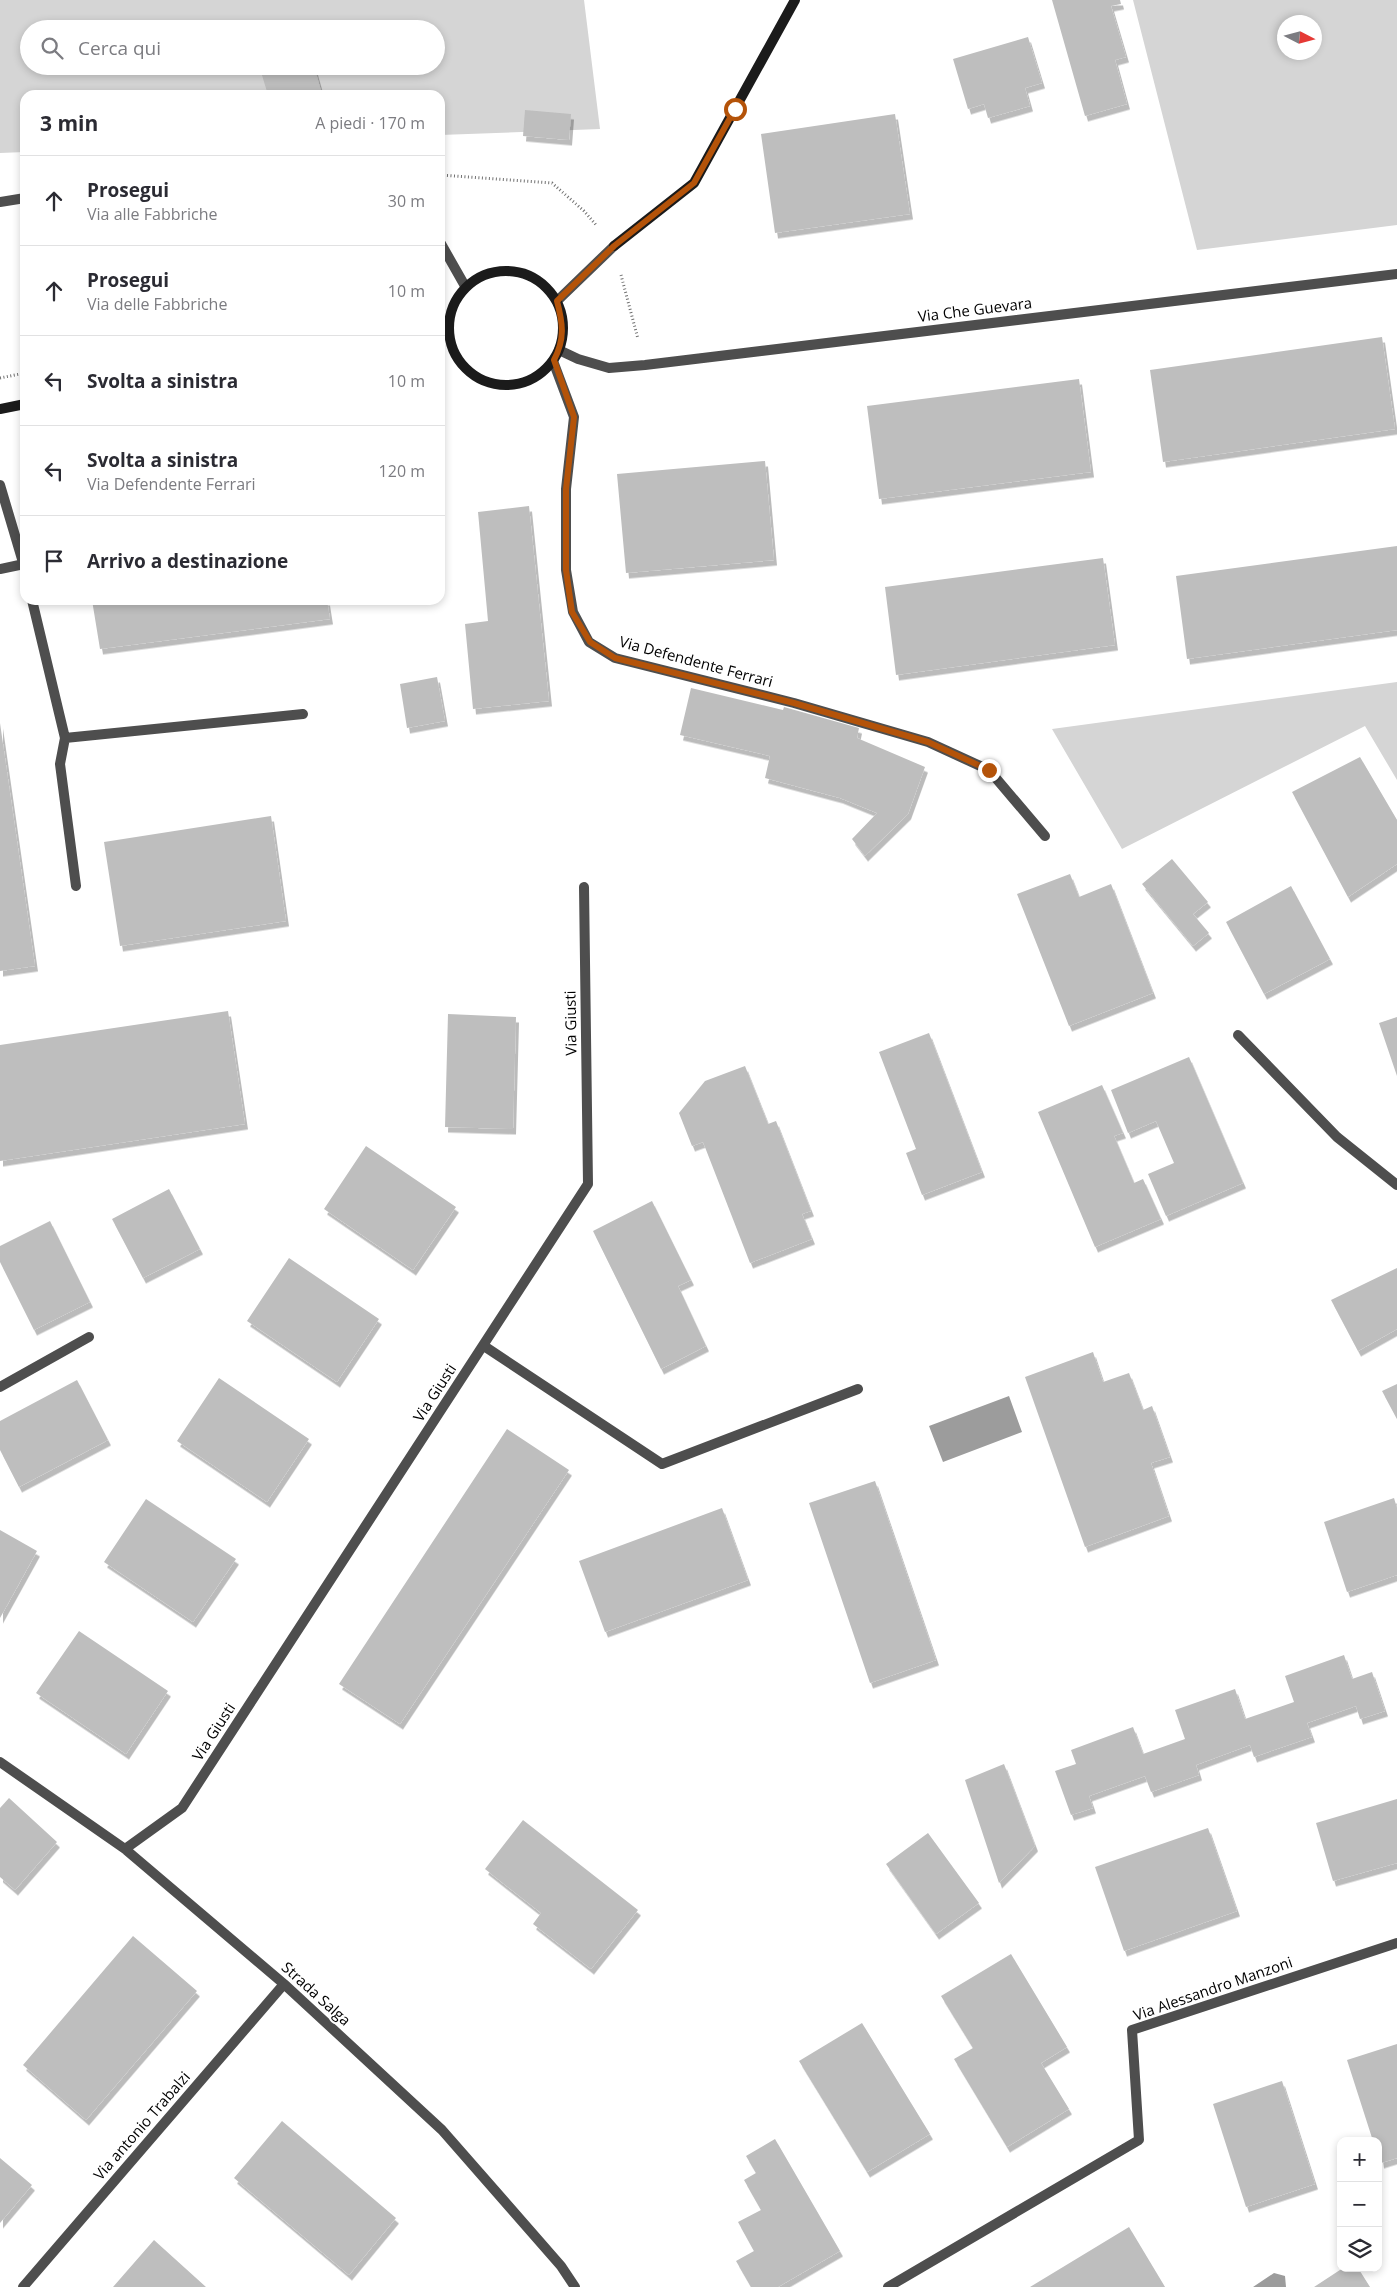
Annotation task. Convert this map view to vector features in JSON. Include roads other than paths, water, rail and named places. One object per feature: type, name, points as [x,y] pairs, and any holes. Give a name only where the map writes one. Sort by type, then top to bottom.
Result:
[{"type":"street","points":[[557,301],[614,246],[694,183],[795,0]]},
{"type":"street","points":[[0,202],[20,199]]},
{"type":"street","points":[[445,251],[465,286]]},
{"type":"street","points":[[445,330],[452,308],[465,286],[488,273],[515,271],[540,281],[557,301],[563,325],[559,350],[554,360],[536,377],[514,385],[491,384],[470,374],[455,356],[445,335]]},
{"type":"street","name":"Via Che Guevara","points":[[559,350],[578,359],[609,368],[645,365],[1397,274]]},
{"type":"street","name":"Via Defendente Ferrari","points":[[554,360],[574,417],[566,489],[566,570],[572,612],[590,642],[615,658],[794,703],[928,742],[989,770],[1045,836]]},
{"type":"street","points":[[0,409],[20,405]]},
{"type":"street","points":[[0,485],[20,552]]},
{"type":"street","points":[[0,568],[20,566]]},
{"type":"street","points":[[33,605],[66,738],[60,764],[76,886]]},
{"type":"street","points":[[66,738],[303,714]]},
{"type":"street","name":"Via Giusti","points":[[125,1849],[182,1808],[588,1184],[584,887]]},
{"type":"street","points":[[1238,1035],[1337,1137],[1397,1185]]},
{"type":"street","points":[[0,1386],[89,1337]]},
{"type":"street","points":[[484,1346],[662,1464],[858,1389]]},
{"type":"street","name":"Strada Salga","points":[[0,1762],[125,1849],[284,1984],[442,2130],[561,2266],[575,2287]]},
{"type":"street","name":"Via Alessandro Manzoni","points":[[888,2287],[1139,2140],[1132,2030],[1397,1943]]},
{"type":"street","name":"Via antonio Trabalzi","points":[[22,2287],[284,1984]]}]
